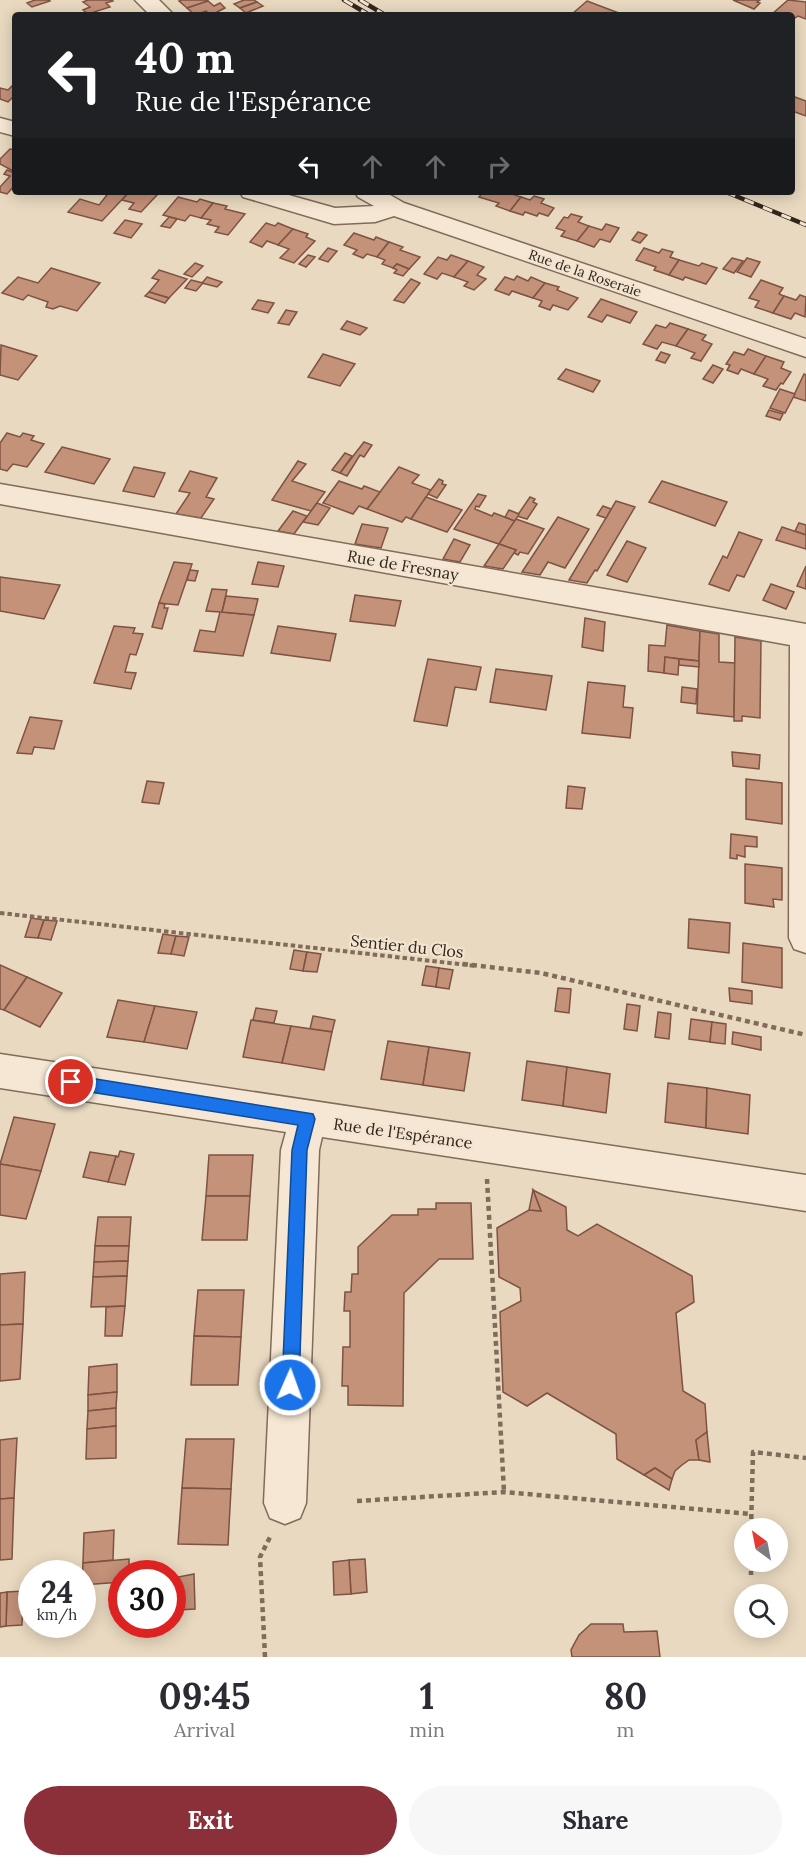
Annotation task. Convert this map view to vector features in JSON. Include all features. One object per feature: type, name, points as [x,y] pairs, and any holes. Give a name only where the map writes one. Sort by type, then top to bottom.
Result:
[{"type":"street","points":[[146,0],[160,12]]},
{"type":"street","points":[[262,195],[334,216],[375,214],[395,208]]},
{"type":"street","name":"Rue de la Roseraie","points":[[372,195],[395,208],[806,348]]},
{"type":"street","name":"Rue de Fresnay","points":[[0,494],[805,636]]},
{"type":"street","points":[[805,636],[806,938]]},
{"type":"street","name":"Rue de l'Espérance","points":[[0,1071],[806,1193]]},
{"type":"street","points":[[285,1503],[300,1150],[308,1119]]},
{"type":"path","name":"Sentier du Clos","points":[[0,913],[541,973],[806,1035]]},
{"type":"path","points":[[486,1145],[504,1492]]},
{"type":"path","points":[[751,1518],[753,1452],[806,1458]]},
{"type":"path","points":[[357,1501],[504,1492],[751,1514]]},
{"type":"path","points":[[265,1657],[260,1557],[285,1503]]},
{"type":"building","points":[[35,0],[50,1],[32,7],[27,3]]},
{"type":"building","points":[[88,0],[113,1],[106,3],[110,7],[94,12],[83,10],[90,7],[83,2]]},
{"type":"building","points":[[244,0],[257,2],[240,8],[234,4]]},
{"type":"building","points":[[733,0],[760,0],[757,2],[760,3],[754,9]]},
{"type":"building","points":[[788,0],[806,2],[806,19],[798,16],[795,18],[795,12],[774,12]]},
{"type":"building","points":[[179,1],[208,1],[187,8]]},
{"type":"building","points":[[208,1],[214,6],[220,3],[225,8],[217,12],[192,12],[187,8]]},
{"type":"building","points":[[587,1],[616,12],[574,12]]},
{"type":"building","points":[[257,2],[263,6],[248,12],[240,8]]},
{"type":"building","points":[[12,86],[12,98],[8,102],[0,99],[0,88],[8,90]]},
{"type":"building","points":[[795,97],[806,101],[806,116],[795,112]]},
{"type":"building","points":[[12,149],[12,170],[0,164],[0,159]]},
{"type":"building","points":[[7,170],[12,172],[12,188],[7,194],[0,192],[0,187],[10,176],[4,174]]},
{"type":"building","points":[[107,195],[126,195],[102,221],[68,212],[80,199],[99,205]]},
{"type":"building","points":[[126,195],[157,195],[141,212],[129,209],[134,203],[122,200]]},
{"type":"building","points":[[481,195],[515,195],[521,197],[510,211],[496,206],[499,203],[479,197]]},
{"type":"building","points":[[534,196],[544,199],[541,203],[554,208],[548,216],[539,213],[537,216],[525,212],[523,215],[510,211],[521,197],[530,200]]},
{"type":"building","points":[[178,197],[213,203],[201,218],[190,215],[185,221],[163,215]]},
{"type":"building","points":[[213,203],[245,214],[228,235],[215,232],[219,227],[207,224],[211,220],[201,218]]},
{"type":"building","points":[[571,214],[582,217],[578,222],[589,226],[577,241],[561,236],[565,231],[556,228],[564,217],[568,218]]},
{"type":"building","points":[[169,217],[177,219],[170,228],[161,226]]},
{"type":"building","points":[[125,220],[142,224],[131,238],[114,233]]},
{"type":"building","points":[[266,223],[275,226],[278,223],[293,229],[278,245],[267,241],[262,247],[250,242]]},
{"type":"building","points":[[606,224],[619,228],[610,242],[600,239],[594,247],[577,241],[589,226],[602,230]]},
{"type":"building","points":[[293,229],[308,234],[306,237],[315,241],[294,263],[280,258],[289,249],[278,245]]},
{"type":"building","points":[[638,232],[647,235],[640,243],[632,240]]},
{"type":"building","points":[[354,233],[389,242],[377,257],[367,254],[363,258],[353,254],[357,250],[344,245]]},
{"type":"building","points":[[389,242],[403,247],[400,250],[420,257],[409,269],[397,264],[393,268],[382,264],[385,260],[377,257]]},
{"type":"building","points":[[328,248],[337,251],[328,262],[319,259]]},
{"type":"building","points":[[644,248],[659,253],[662,249],[673,252],[670,257],[679,260],[669,275],[654,270],[656,267],[636,260]]},
{"type":"building","points":[[308,255],[315,257],[306,267],[299,264]]},
{"type":"building","points":[[451,255],[468,261],[454,277],[442,273],[437,279],[424,274],[438,257],[447,260]]},
{"type":"building","points":[[732,258],[743,261],[734,273],[723,269]]},
{"type":"building","points":[[747,258],[760,262],[751,277],[737,272]]},
{"type":"building","points":[[679,260],[699,266],[702,263],[717,268],[706,284],[685,277],[683,280],[669,275]]},
{"type":"building","points":[[468,261],[484,267],[477,275],[486,279],[474,290],[464,286],[468,282],[454,277]]},
{"type":"building","points":[[195,263],[203,266],[192,277],[184,274]]},
{"type":"building","points":[[397,264],[409,269],[403,276],[394,273],[397,270],[393,268]]},
{"type":"building","points":[[51,268],[100,283],[77,311],[60,306],[53,309],[46,307],[48,302],[28,295],[23,300],[2,293],[18,277],[38,283]]},
{"type":"building","points":[[159,270],[187,279],[169,298],[149,292],[159,280],[152,278]]},
{"type":"building","points":[[517,276],[528,281],[531,277],[545,283],[533,298],[512,291],[509,295],[495,290],[505,277],[514,280]]},
{"type":"building","points":[[207,277],[222,282],[217,287],[202,283]]},
{"type":"building","points":[[411,279],[420,283],[404,303],[394,300]]},
{"type":"building","points":[[191,280],[203,283],[196,291],[185,288]]},
{"type":"building","points":[[761,280],[783,288],[779,294],[784,296],[773,313],[755,307],[759,301],[749,298]]},
{"type":"building","points":[[545,283],[559,287],[557,290],[578,298],[568,310],[553,305],[550,310],[539,306],[542,301],[533,298]]},
{"type":"building","points":[[149,292],[169,298],[165,303],[145,296]]},
{"type":"building","points":[[800,295],[806,297],[805,317],[795,313],[791,319],[773,313],[784,296],[796,300]]},
{"type":"building","points":[[601,299],[637,312],[630,323],[607,315],[602,322],[588,317]]},
{"type":"building","points":[[258,300],[274,303],[268,313],[252,309]]},
{"type":"building","points":[[286,310],[297,312],[289,325],[278,323]]},
{"type":"building","points":[[347,321],[367,328],[360,335],[341,329]]},
{"type":"building","points":[[670,323],[688,329],[676,346],[662,342],[657,349],[643,344],[656,325],[666,328]]},
{"type":"building","points":[[688,329],[706,335],[702,340],[712,344],[701,361],[691,358],[695,353],[676,346]]},
{"type":"building","points":[[1,345],[37,356],[18,380],[0,375]]},
{"type":"building","points":[[748,349],[766,356],[754,374],[741,369],[738,374],[727,370],[730,365],[726,364],[734,352],[744,355]]},
{"type":"building","points":[[661,352],[670,355],[665,363],[656,360]]},
{"type":"building","points":[[323,354],[355,364],[340,386],[308,377]]},
{"type":"building","points":[[766,356],[784,362],[781,368],[791,372],[776,390],[763,386],[768,379],[754,374]]},
{"type":"building","points":[[713,365],[723,369],[713,383],[703,379]]},
{"type":"building","points":[[566,369],[600,381],[593,392],[558,379]]},
{"type":"building","points":[[804,374],[806,375],[806,401],[793,397]]},
{"type":"building","points":[[780,389],[795,394],[785,413],[770,408]]},
{"type":"building","points":[[769,410],[783,414],[780,420],[766,416]]},
{"type":"building","points":[[7,433],[20,437],[23,433],[34,436],[31,440],[44,444],[27,467],[13,464],[7,471],[0,469],[0,443]]},
{"type":"building","points":[[364,442],[372,445],[364,457],[360,455],[347,476],[340,473]]},
{"type":"building","points":[[62,447],[110,459],[94,484],[45,472]]},
{"type":"building","points":[[345,453],[352,456],[340,473],[332,470]]},
{"type":"building","points":[[298,461],[306,464],[292,481],[325,492],[311,511],[272,500]]},
{"type":"building","points":[[134,467],[165,473],[154,497],[123,491]]},
{"type":"building","points":[[399,467],[419,475],[412,483],[431,490],[411,519],[406,517],[402,522],[367,509]]},
{"type":"building","points":[[190,471],[217,478],[206,497],[214,499],[201,518],[176,514],[190,493],[179,491]]},
{"type":"building","points":[[439,479],[443,481],[442,484],[446,485],[437,498],[428,494]]},
{"type":"building","points":[[339,481],[380,492],[367,509],[359,506],[353,514],[323,503]]},
{"type":"building","points":[[662,481],[727,502],[715,526],[649,502]]},
{"type":"building","points":[[478,494],[486,496],[475,509],[492,516],[494,513],[515,521],[499,544],[454,529]]},
{"type":"building","points":[[426,497],[462,510],[447,532],[411,519]]},
{"type":"building","points":[[530,497],[535,499],[533,502],[537,504],[527,519],[517,516]]},
{"type":"building","points":[[616,501],[635,507],[597,571],[595,570],[587,583],[569,580]]},
{"type":"building","points":[[317,503],[330,508],[318,525],[303,522]]},
{"type":"building","points":[[603,506],[611,509],[606,518],[597,515]]},
{"type":"building","points":[[509,510],[519,514],[515,521],[505,517]]},
{"type":"building","points":[[293,511],[307,516],[294,534],[278,531]]},
{"type":"building","points":[[558,517],[589,529],[565,568],[548,562],[540,575],[522,572]]},
{"type":"building","points":[[516,519],[544,529],[528,554],[520,552],[518,555],[514,553],[516,550],[499,544]]},
{"type":"building","points":[[799,523],[806,525],[806,535],[795,531]]},
{"type":"building","points":[[362,524],[388,528],[381,548],[355,544]]},
{"type":"building","points":[[782,527],[806,535],[806,549],[776,540]]},
{"type":"building","points":[[739,532],[762,540],[744,577],[737,575],[729,591],[709,584],[723,556],[727,558]]},
{"type":"building","points":[[454,539],[470,545],[460,562],[443,559]]},
{"type":"building","points":[[627,541],[646,548],[627,582],[607,575]]},
{"type":"building","points":[[499,544],[516,550],[503,569],[484,566]]},
{"type":"building","points":[[174,562],[192,564],[178,605],[159,603]]},
{"type":"building","points":[[258,562],[284,566],[278,587],[252,584]]},
{"type":"building","points":[[806,566],[806,589],[797,586]]},
{"type":"building","points":[[190,570],[198,571],[195,581],[187,580]]},
{"type":"building","points":[[0,577],[60,585],[44,619],[0,611]]},
{"type":"building","points":[[771,584],[794,592],[786,609],[763,600]]},
{"type":"building","points":[[212,589],[227,590],[222,612],[254,615],[243,656],[194,651],[200,630],[215,632],[220,612],[206,611]]},
{"type":"building","points":[[355,595],[401,601],[395,626],[350,621]]},
{"type":"building","points":[[226,596],[258,599],[254,615],[222,612]]},
{"type":"building","points":[[159,603],[165,604],[164,608],[168,608],[162,629],[152,627]]},
{"type":"building","points":[[585,618],[605,622],[603,651],[582,647]]},
{"type":"building","points":[[667,625],[700,631],[699,661],[665,657],[664,673],[648,671],[649,645],[665,646]]},
{"type":"building","points":[[114,626],[135,628],[133,633],[143,634],[136,655],[130,654],[125,672],[136,673],[131,689],[94,683]]},
{"type":"building","points":[[278,626],[336,634],[330,661],[271,653]]},
{"type":"building","points":[[700,631],[719,634],[719,662],[735,663],[734,717],[697,713]]},
{"type":"building","points":[[735,637],[761,641],[760,718],[742,716],[742,721],[734,721]]},
{"type":"building","points":[[665,657],[679,659],[678,675],[664,673]]},
{"type":"building","points":[[428,659],[481,667],[476,690],[455,687],[447,726],[414,721]]},
{"type":"building","points":[[679,659],[699,661],[699,667],[679,665]]},
{"type":"building","points":[[496,669],[552,676],[546,710],[490,702]]},
{"type":"building","points":[[588,682],[625,686],[623,707],[633,708],[630,738],[582,733]]},
{"type":"building","points":[[682,687],[697,689],[696,704],[681,702]]},
{"type":"building","points":[[30,717],[62,721],[54,749],[34,747],[32,754],[17,753]]},
{"type":"building","points":[[732,752],[760,755],[759,769],[733,766]]},
{"type":"building","points":[[746,779],[782,783],[782,824],[746,819]]},
{"type":"building","points":[[147,781],[164,783],[159,804],[142,802]]},
{"type":"building","points":[[568,786],[585,788],[582,809],[566,808]]},
{"type":"building","points":[[731,834],[757,837],[757,847],[745,846],[745,857],[737,855],[737,859],[730,858]]},
{"type":"building","points":[[745,864],[782,868],[782,900],[773,899],[774,907],[745,903]]},
{"type":"building","points":[[31,918],[44,920],[38,938],[25,937]]},
{"type":"building","points":[[689,919],[730,923],[729,953],[688,948]]},
{"type":"building","points":[[44,920],[57,921],[51,940],[38,938]]},
{"type":"building","points":[[163,934],[176,936],[171,954],[158,953]]},
{"type":"building","points":[[176,936],[189,937],[184,956],[171,954]]},
{"type":"building","points":[[743,943],[782,948],[782,988],[742,982]]},
{"type":"building","points":[[294,950],[307,952],[303,971],[290,969]]},
{"type":"building","points":[[307,952],[321,954],[317,972],[303,971]]},
{"type":"building","points":[[0,965],[27,977],[4,1010],[0,1009]]},
{"type":"building","points":[[426,966],[439,968],[436,987],[422,985]]},
{"type":"building","points":[[439,968],[453,970],[449,989],[436,987]]},
{"type":"building","points":[[27,977],[62,993],[40,1027],[4,1010]]},
{"type":"building","points":[[558,988],[571,989],[569,1013],[555,1011]]},
{"type":"building","points":[[729,988],[752,991],[752,1004],[730,1001]]},
{"type":"building","points":[[118,1000],[155,1006],[144,1042],[107,1037]]},
{"type":"building","points":[[627,1004],[640,1006],[637,1031],[624,1029]]},
{"type":"building","points":[[155,1006],[197,1012],[187,1049],[144,1042]]},
{"type":"building","points":[[256,1008],[277,1011],[274,1023],[253,1020]]},
{"type":"building","points":[[658,1012],[671,1014],[669,1039],[655,1037]]},
{"type":"building","points":[[313,1016],[335,1020],[332,1032],[310,1029]]},
{"type":"building","points":[[691,1019],[712,1022],[710,1042],[689,1039]]},
{"type":"building","points":[[251,1020],[291,1026],[282,1063],[243,1057]]},
{"type":"building","points":[[712,1022],[726,1024],[725,1044],[710,1042]]},
{"type":"building","points":[[291,1026],[332,1032],[324,1070],[282,1063]]},
{"type":"building","points":[[733,1032],[761,1037],[761,1050],[732,1044]]},
{"type":"building","points":[[388,1041],[429,1047],[423,1085],[381,1079]]},
{"type":"building","points":[[429,1047],[470,1053],[464,1091],[423,1085]]},
{"type":"building","points":[[527,1061],[567,1067],[563,1106],[522,1100]]},
{"type":"building","points":[[567,1067],[610,1074],[606,1113],[563,1106]]},
{"type":"building","points":[[668,1083],[707,1088],[706,1128],[665,1122]]},
{"type":"building","points":[[707,1088],[750,1095],[748,1134],[706,1128]]},
{"type":"building","points":[[14,1117],[55,1124],[41,1171],[0,1164]]},
{"type":"building","points":[[120,1151],[134,1154],[125,1185],[108,1182],[116,1156],[118,1157]]},
{"type":"building","points":[[90,1152],[116,1156],[108,1182],[83,1177]]},
{"type":"building","points":[[209,1155],[253,1155],[250,1196],[206,1196]]},
{"type":"building","points":[[0,1164],[41,1171],[26,1219],[0,1215]]},
{"type":"building","points":[[533,1190],[566,1207],[567,1230],[578,1236],[597,1224],[692,1276],[694,1302],[676,1313],[683,1391],[705,1404],[707,1432],[696,1440],[699,1460],[689,1460],[675,1471],[672,1479],[655,1468],[644,1475],[617,1459],[616,1434],[547,1393],[527,1406],[503,1392],[500,1312],[521,1301],[520,1288],[499,1277],[497,1228],[529,1210],[541,1211]]},
{"type":"building","points":[[533,1190],[541,1211],[529,1210]]},
{"type":"building","points":[[206,1196],[250,1196],[247,1240],[202,1240]]},
{"type":"building","points":[[436,1203],[471,1203],[473,1259],[439,1259],[404,1293],[403,1406],[348,1405],[348,1386],[342,1386],[343,1347],[350,1347],[350,1311],[344,1311],[345,1292],[351,1292],[352,1274],[358,1274],[358,1247],[392,1215],[418,1215],[418,1209],[436,1209]]},
{"type":"building","points":[[98,1217],[131,1217],[129,1246],[95,1246]]},
{"type":"building","points":[[95,1246],[129,1246],[128,1261],[94,1262]]},
{"type":"building","points":[[128,1261],[127,1276],[93,1277],[94,1262]]},
{"type":"building","points":[[25,1272],[23,1324],[0,1325],[0,1274]]},
{"type":"building","points":[[127,1276],[125,1306],[91,1307],[93,1277]]},
{"type":"building","points":[[198,1290],[244,1290],[241,1337],[194,1336]]},
{"type":"building","points":[[125,1306],[122,1336],[105,1336],[106,1307]]},
{"type":"building","points":[[23,1324],[20,1379],[0,1381],[0,1325]]},
{"type":"building","points":[[194,1336],[241,1337],[238,1385],[191,1385]]},
{"type":"building","points":[[117,1364],[117,1392],[88,1395],[89,1367]]},
{"type":"building","points":[[117,1392],[116,1408],[88,1411],[88,1395]]},
{"type":"building","points":[[116,1408],[116,1426],[87,1429],[88,1411]]},
{"type":"building","points":[[116,1426],[116,1458],[86,1459],[87,1429]]},
{"type":"building","points":[[707,1432],[710,1462],[699,1460],[696,1440]]},
{"type":"building","points":[[17,1438],[14,1498],[0,1499],[0,1440]]},
{"type":"building","points":[[186,1439],[234,1439],[231,1489],[182,1488]]},
{"type":"building","points":[[655,1468],[672,1479],[669,1490],[644,1475]]},
{"type":"building","points":[[182,1488],[231,1489],[228,1545],[178,1544]]},
{"type":"building","points":[[14,1498],[12,1559],[0,1560],[0,1499]]},
{"type":"building","points":[[114,1530],[113,1560],[83,1560],[84,1533]]},
{"type":"building","points":[[365,1559],[367,1592],[351,1594],[349,1560]]},
{"type":"building","points":[[349,1560],[351,1594],[334,1595],[333,1562]]},
{"type":"building","points":[[108,1561],[108,1583],[96,1584],[96,1562]]},
{"type":"building","points":[[194,1574],[195,1609],[186,1610],[186,1576]]},
{"type":"building","points":[[18,1591],[18,1625],[6,1626],[7,1592]]},
{"type":"building","points":[[7,1592],[6,1626],[0,1627],[0,1593]]},
{"type":"building","points":[[591,1624],[623,1624],[624,1632],[657,1631],[660,1657],[572,1657],[571,1650],[579,1635]]},
{"type":"railway","points":[[344,0],[364,12]]},
{"type":"railway","points":[[360,0],[380,12]]},
{"type":"railway","points":[[733,195],[806,225]]},
{"type":"route","points":[[71,1082],[308,1119],[300,1150],[290,1385]]}]
